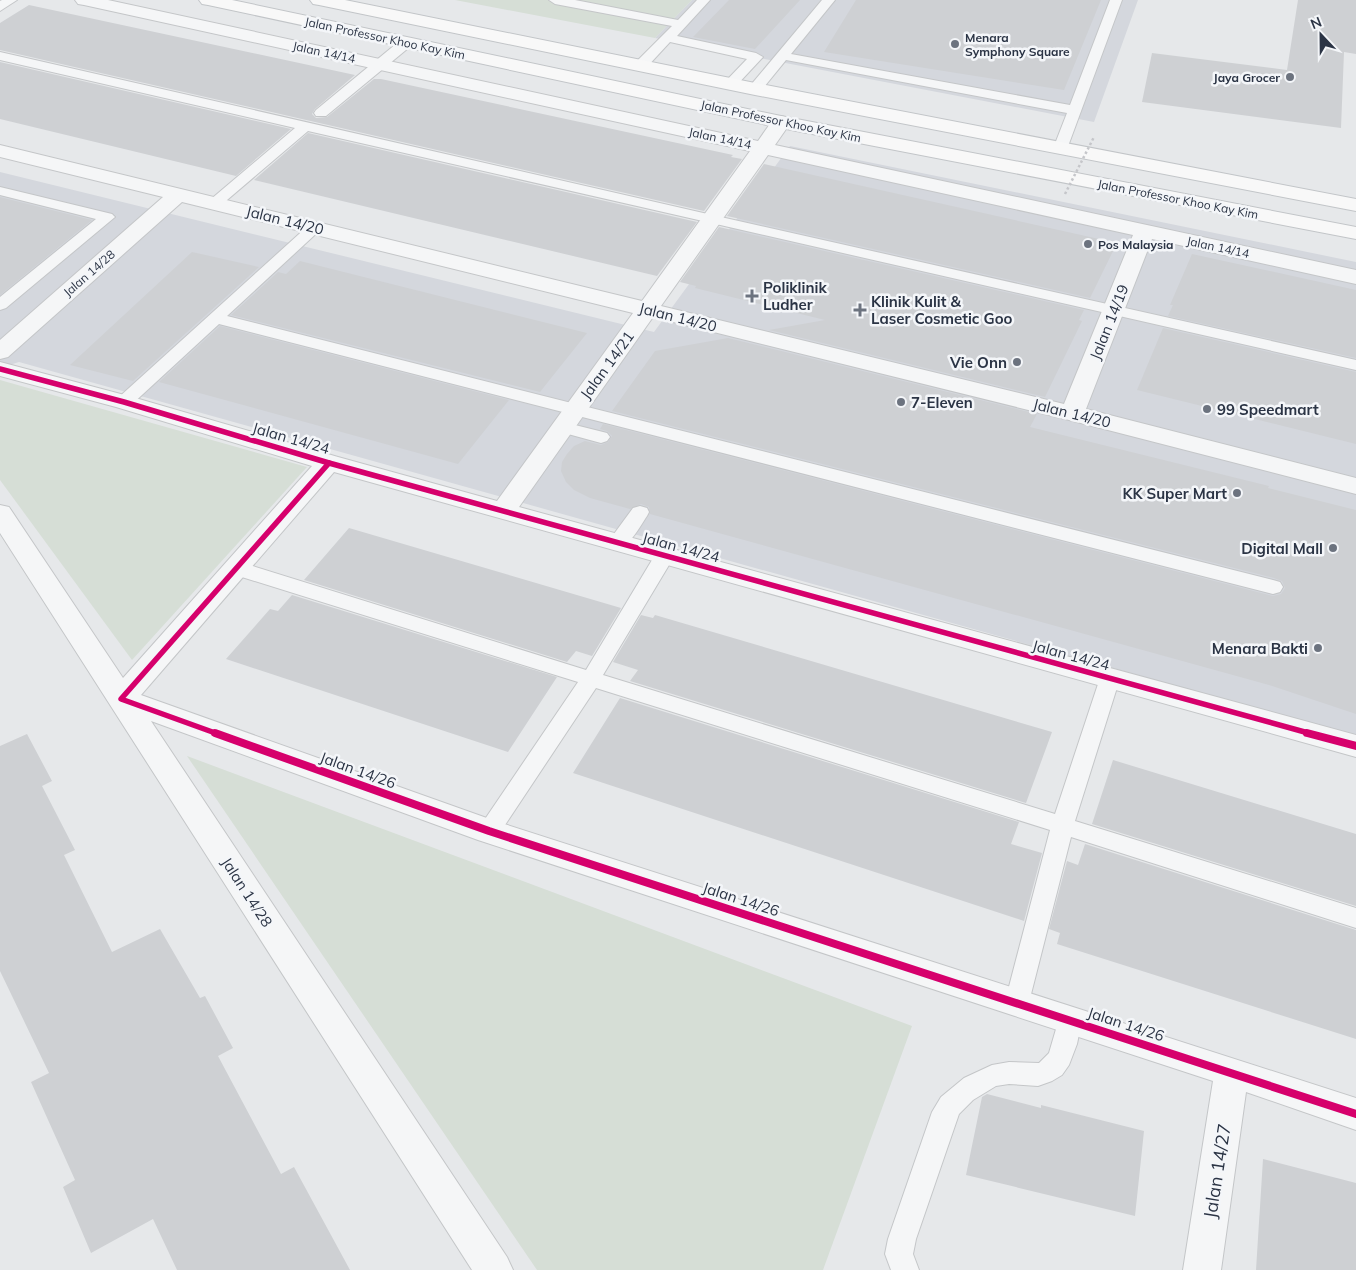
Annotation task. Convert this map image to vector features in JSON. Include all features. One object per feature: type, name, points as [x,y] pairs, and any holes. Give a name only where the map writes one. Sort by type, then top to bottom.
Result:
[{"type":"main road","name":"Jalan Professor Khoo Kay Kim","points":[[208,0],[781,122],[1356,234]]},
{"type":"main road","name":"Jalan Professor Khoo Kay Kim","points":[[319,0],[755,89],[1356,205]]},
{"type":"street","name":"Jalan 14/14","points":[[84,0],[1356,277]]},
{"type":"street","name":"Jalan 14/21","points":[[503,511],[781,122]]},
{"type":"street","name":"Jalan 14/20","points":[[0,151],[1072,413],[1356,486]]},
{"type":"street","name":"Jalan 14/28","points":[[0,352],[178,194]]},
{"type":"street","name":"Jalan 14/19","points":[[1072,413],[1145,231]]},
{"type":"street","name":"Jalan 14/24","points":[[0,369],[124,402],[329,463],[1356,746]]},
{"type":"street","points":[[121,699],[329,463]]},
{"type":"street","name":"Jalan 14/28","points":[[0,513],[494,1270]]},
{"type":"street","name":"Jalan 14/26","points":[[121,699],[489,831],[1070,1019],[1356,1114]]},
{"type":"street","name":"Jalan 14/27","points":[[1202,1270],[1232,1072]]},
{"type":"lane","points":[[0,7],[11,0]]},
{"type":"lane","points":[[555,0],[681,24]]},
{"type":"lane","points":[[640,66],[704,0]]},
{"type":"lane","points":[[755,89],[829,0]]},
{"type":"lane","points":[[1060,149],[1116,0]]},
{"type":"lane","points":[[668,38],[756,57],[730,84]]},
{"type":"lane","points":[[321,113],[408,42]]},
{"type":"lane","points":[[0,56],[712,220],[1356,365]]},
{"type":"lane","points":[[782,56],[1075,110]]},
{"type":"lane","points":[[215,203],[306,126]]},
{"type":"lane","points":[[0,191],[107,217],[0,305]]},
{"type":"lane","points":[[124,402],[314,228]]},
{"type":"lane","points":[[216,318],[569,419],[1273,587]]},
{"type":"lane","points":[[569,419],[601,437]]},
{"type":"lane","points":[[618,542],[640,512]]},
{"type":"lane","points":[[489,831],[590,680],[665,555]]},
{"type":"lane","points":[[236,568],[590,680],[1063,824],[1356,918]]},
{"type":"lane","points":[[1017,1002],[1063,824],[1110,678]]},
{"type":"lane","points":[[905,1270],[899,1254],[902,1239],[945,1112],[950,1104],[979,1083],[998,1074],[1009,1073],[1029,1076],[1042,1073],[1053,1067],[1060,1056],[1070,1019]]},
{"type":"path","points":[[1065,194],[1094,137]]},
{"type":"shaded area","points":[[455,0],[692,0],[655,38]]},
{"type":"shaded area","points":[[692,0],[1138,0],[1094,122],[655,38]]},
{"type":"shaded area","points":[[790,146],[1356,262],[1356,736],[19,362],[0,368],[0,172],[654,332]]},
{"type":"shaded area","points":[[0,380],[307,467],[132,660],[0,480]]},
{"type":"shaded area","points":[[187,756],[912,1026],[823,1270],[537,1270]]},
{"type":"building","points":[[729,0],[800,0],[755,49],[693,37]]},
{"type":"building","name":"Menara Symphony Square","points":[[856,0],[1101,0],[1064,90],[824,52]]},
{"type":"building","points":[[1298,0],[1356,0],[1356,54],[1344,52],[1341,128],[1142,102],[1152,53],[1287,70]]},
{"type":"building","points":[[29,5],[355,75],[315,109],[312,114],[316,118],[327,117],[374,79],[381,79],[733,155],[731,157],[742,159],[704,211],[0,50],[0,23]]},
{"type":"building","points":[[0,62],[291,129],[236,176],[0,119]]},
{"type":"building","points":[[308,133],[697,222],[657,276],[254,180]]},
{"type":"building","points":[[764,164],[1117,243],[1090,298],[727,216]]},
{"type":"building","points":[[0,197],[92,220],[0,295]]},
{"type":"building","points":[[719,227],[1084,310],[1079,320],[1082,321],[1045,397],[769,330],[825,320],[695,288],[696,286],[680,282]]},
{"type":"building","points":[[192,252],[259,267],[133,381],[70,365]]},
{"type":"building","points":[[1192,254],[1356,290],[1356,358],[1168,316],[1173,305],[1170,305]]},
{"type":"building","points":[[300,261],[587,333],[540,392],[231,315],[278,272],[286,274]]},
{"type":"building","points":[[220,326],[509,400],[458,464],[159,382]]},
{"type":"building","points":[[1163,328],[1356,372],[1356,444],[1137,390]]},
{"type":"building","points":[[728,338],[1037,414],[1030,427],[1269,486],[1268,488],[1356,510],[1356,714],[1269,685],[650,514],[649,507],[641,504],[630,509],[590,498],[574,490],[566,482],[561,471],[562,462],[567,454],[574,446],[585,441],[601,445],[608,442],[612,436],[607,431],[600,429],[603,424],[1273,596],[1281,594],[1285,588],[1282,581],[1274,578],[612,411],[655,351]]},
{"type":"building","points":[[349,528],[621,608],[592,656],[576,651],[567,662],[304,580]]},
{"type":"building","points":[[292,595],[557,677],[508,752],[226,659],[270,609],[278,611]]},
{"type":"building","points":[[641,615],[653,618],[655,615],[1052,732],[1026,803],[630,681],[638,670],[613,662]]},
{"type":"building","points":[[620,698],[1019,822],[1011,844],[1042,853],[1024,921],[573,773]]},
{"type":"building","points":[[27,734],[52,781],[42,786],[75,850],[64,855],[112,952],[160,929],[200,998],[205,996],[233,1048],[218,1056],[281,1174],[294,1167],[350,1270],[177,1270],[153,1219],[91,1253],[63,1187],[75,1180],[31,1082],[49,1073],[0,971],[0,746]]},
{"type":"building","points":[[1113,760],[1356,834],[1356,906],[1092,824]]},
{"type":"building","points":[[1085,844],[1356,930],[1356,1039],[1057,944],[1060,933],[1049,929],[1067,861],[1078,865]]},
{"type":"building","points":[[987,1094],[1041,1108],[1041,1105],[1144,1131],[1135,1216],[966,1175],[982,1097]]},
{"type":"building","points":[[1263,1159],[1356,1183],[1356,1270],[1256,1270]]},
{"type":"cycle path","points":[[0,369],[124,402],[329,463],[1356,746]]},
{"type":"cycle path","points":[[329,463],[121,699],[489,831],[1356,1114]]},
{"type":"place","name":"Menara Symphony Square","points":[[955,44]]},
{"type":"place","name":"Jaya Grocer","points":[[1290,77]]},
{"type":"place","name":"Pos Malaysia","points":[[1088,244]]},
{"type":"place","name":"Poliklinik Ludher","points":[[752,296]]},
{"type":"place","name":"Klinik Kulit & Laser Cosmetic Goo","points":[[860,310]]},
{"type":"place","name":"Vie Onn","points":[[1017,362]]},
{"type":"place","name":"7-Eleven","points":[[901,402]]},
{"type":"place","name":"99 Speedmart","points":[[1207,409]]},
{"type":"place","name":"KK Super Mart","points":[[1237,493]]},
{"type":"place","name":"Digital Mall","points":[[1333,548]]},
{"type":"place","name":"Menara Bakti","points":[[1318,648]]}]
